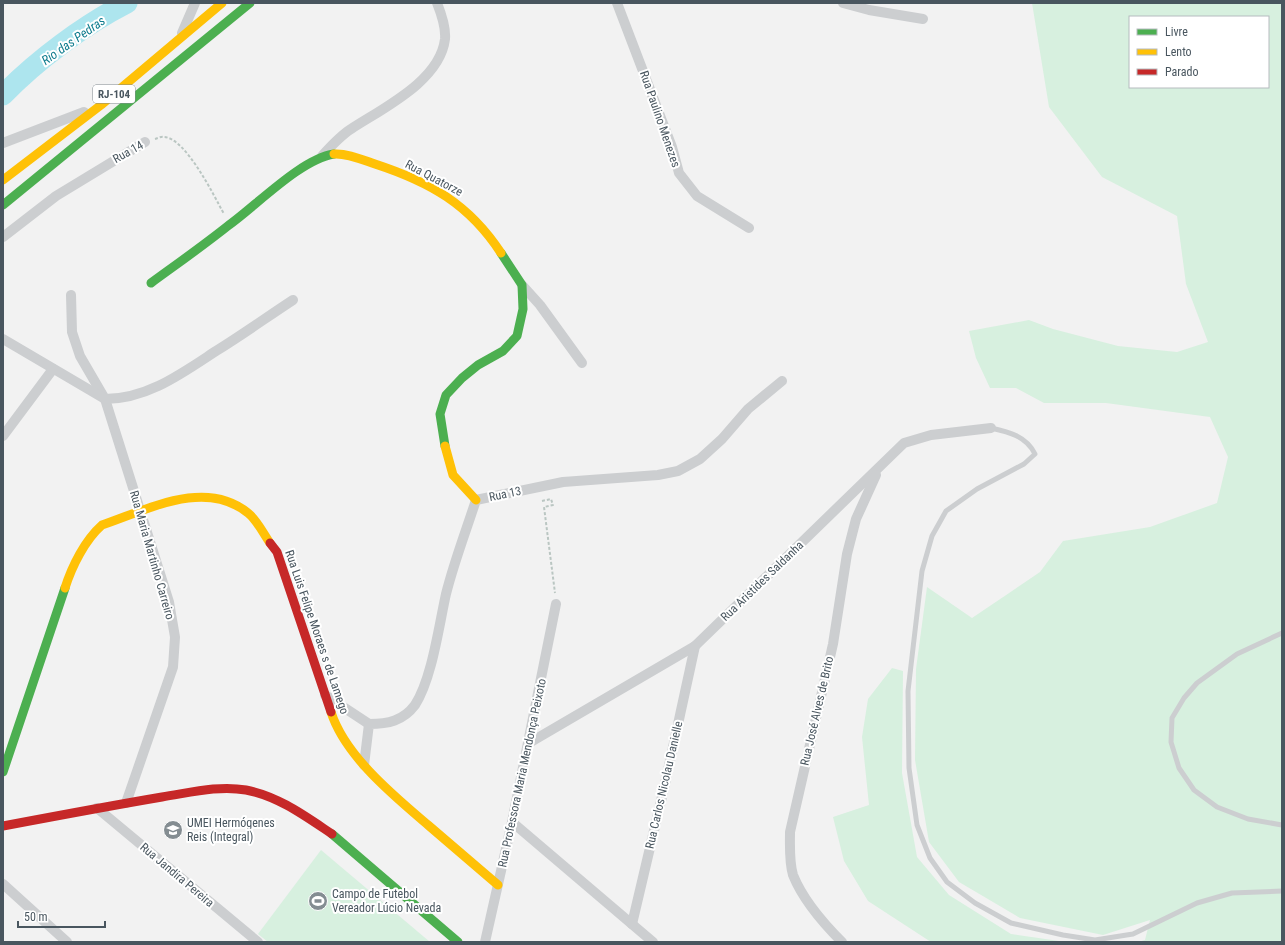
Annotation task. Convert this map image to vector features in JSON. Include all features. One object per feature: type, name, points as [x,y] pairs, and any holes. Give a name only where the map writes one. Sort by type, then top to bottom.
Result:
[{"type":"main road","name":"RJ-104","points":[[3,180],[101,105],[180,36],[222,3]]},
{"type":"main road","name":"RJ-104","points":[[3,205],[250,3]]},
{"type":"main road","name":"Rua Quatorze","points":[[151,283],[230,225],[305,165],[322,156],[336,154],[360,159],[406,174],[441,192],[466,210],[490,236],[522,285]]},
{"type":"main road","points":[[476,500],[453,475],[443,441],[440,414],[446,395],[462,378],[478,365],[503,351],[517,336],[523,309],[522,285]]},
{"type":"main road","name":"Rua Luis Felipe Moraes s de Lamego","points":[[3,772],[68,578],[82,550],[96,529],[140,511],[183,498],[213,497],[234,504],[249,514],[277,552],[308,639],[334,722],[364,765],[380,784],[498,885]]},
{"type":"main road","points":[[3,826],[97,808],[220,788],[246,790],[273,798],[293,808],[331,834],[458,942]]},
{"type":"street","points":[[180,36],[195,3]]},
{"type":"street","points":[[322,156],[332,144],[351,129],[404,96],[440,57],[445,38],[438,3]]},
{"type":"street","name":"Rua Paulino Menezes","points":[[618,3],[666,132],[679,173],[697,196],[749,228]]},
{"type":"street","points":[[843,3],[869,10],[923,19]]},
{"type":"street","points":[[3,143],[101,105]]},
{"type":"street","name":"Rua 14","points":[[3,237],[56,196],[145,142]]},
{"type":"street","points":[[522,285],[540,305],[582,363]]},
{"type":"street","name":"Rua Maria Martinho Carreiro","points":[[71,295],[72,332],[80,356],[105,399],[169,602],[175,637],[174,667],[126,803]]},
{"type":"street","points":[[3,339],[105,399],[122,399],[140,394],[175,378],[293,300]]},
{"type":"street","points":[[3,436],[53,369]]},
{"type":"street","name":"Rua 13","points":[[369,724],[388,724],[403,716],[414,706],[423,691],[446,593],[476,500],[563,482],[658,475],[678,471],[700,459],[722,439],[748,408],[782,381]]},
{"type":"street","name":"Rua Aristides Saldanha","points":[[529,743],[695,646],[878,470],[904,443],[931,435],[990,428]]},
{"type":"street","name":"Rua José Alves de Brito","points":[[842,942],[823,922],[802,891],[793,874],[790,854],[790,832],[813,726],[833,644],[847,554],[856,519],[878,470]]},
{"type":"street","name":"Rua Professora Maria Mendonça Peixoto","points":[[485,942],[529,743],[556,604]]},
{"type":"street","name":"Rua Carlos Nicolau Danielle","points":[[632,924],[665,784],[695,646]]},
{"type":"street","points":[[325,695],[369,724],[364,765]]},
{"type":"street","name":"Rua Jandira Pereira","points":[[97,808],[258,942]]},
{"type":"street","points":[[512,822],[653,942]]},
{"type":"street","points":[[3,884],[67,942]]},
{"type":"lane","points":[[990,428],[1010,433],[1024,439],[1031,446],[1035,454],[1024,464],[978,489],[946,511],[932,536],[922,571],[908,691],[909,768],[917,825],[930,858],[947,882],[975,903],[1011,923],[1063,935],[1095,940],[1133,934],[1197,903],[1232,893],[1282,891]]},
{"type":"lane","points":[[1282,633],[1237,654],[1197,683],[1184,698],[1172,718],[1171,742],[1179,768],[1194,790],[1217,807],[1248,819],[1282,825]]},
{"type":"path","name":"Rua 14","points":[[145,142],[164,136],[174,140],[183,148],[210,188],[230,225]]},
{"type":"path","points":[[542,501],[551,499],[553,505],[544,507],[556,604]]},
{"type":"green space","points":[[1032,3],[1282,3],[1282,942],[1138,942],[1145,940],[1150,920],[1103,935],[1020,918],[959,882],[929,842],[915,760],[916,669],[927,587],[972,618],[1040,572],[1063,541],[1150,527],[1217,503],[1228,457],[1210,417],[1106,403],[1044,403],[1016,388],[990,388],[976,358],[969,331],[1029,320],[1053,329],[1118,346],[1177,352],[1208,342],[1186,284],[1177,216],[1102,177],[1049,107]]},
{"type":"green space","points":[[892,668],[903,671],[902,773],[917,857],[949,895],[1011,934],[1066,942],[931,942],[868,901],[844,861],[833,817],[869,805],[862,737],[868,699]]},
{"type":"green space","name":"Campo de Futebol Vereador Lúcio Nevada","points":[[321,850],[430,942],[268,942],[258,934]]},
{"type":"waterway","name":"Rio das Pedras","points":[[3,95],[46,56],[62,44],[94,22],[127,3]]},
{"type":"traffic: fast","points":[[3,205],[250,3]]},
{"type":"traffic: fast","points":[[151,283],[220,232],[294,173],[308,164],[334,154]]},
{"type":"traffic: fast","points":[[445,446],[440,414],[446,395],[462,378],[478,365],[503,351],[517,336],[523,309],[522,285],[501,253]]},
{"type":"traffic: fast","points":[[3,772],[65,588]]},
{"type":"traffic: fast","points":[[332,834],[458,942]]},
{"type":"traffic: slow","points":[[3,180],[101,105],[222,3]]},
{"type":"traffic: slow","points":[[334,154],[360,159],[395,171],[431,187],[462,208],[476,221],[501,253]]},
{"type":"traffic: slow","points":[[445,446],[453,475],[476,500]]},
{"type":"traffic: slow","points":[[65,588],[71,571],[80,554],[90,538],[102,525],[157,505],[176,500],[195,497],[213,498],[231,503],[251,516],[270,543]]},
{"type":"traffic: slow","points":[[331,712],[347,744],[372,774],[400,801],[498,885]]},
{"type":"traffic: jam","points":[[270,543],[277,552],[331,712]]},
{"type":"traffic: jam","points":[[3,826],[102,807],[225,788],[246,790],[269,797],[312,820],[332,834]]},
{"type":"place","name":"UMEI Hermógenes Reis (Integral)","points":[[173,830]]},
{"type":"place","name":"Campo de Futebol Vereador Lúcio Nevada","points":[[318,901]]}]
